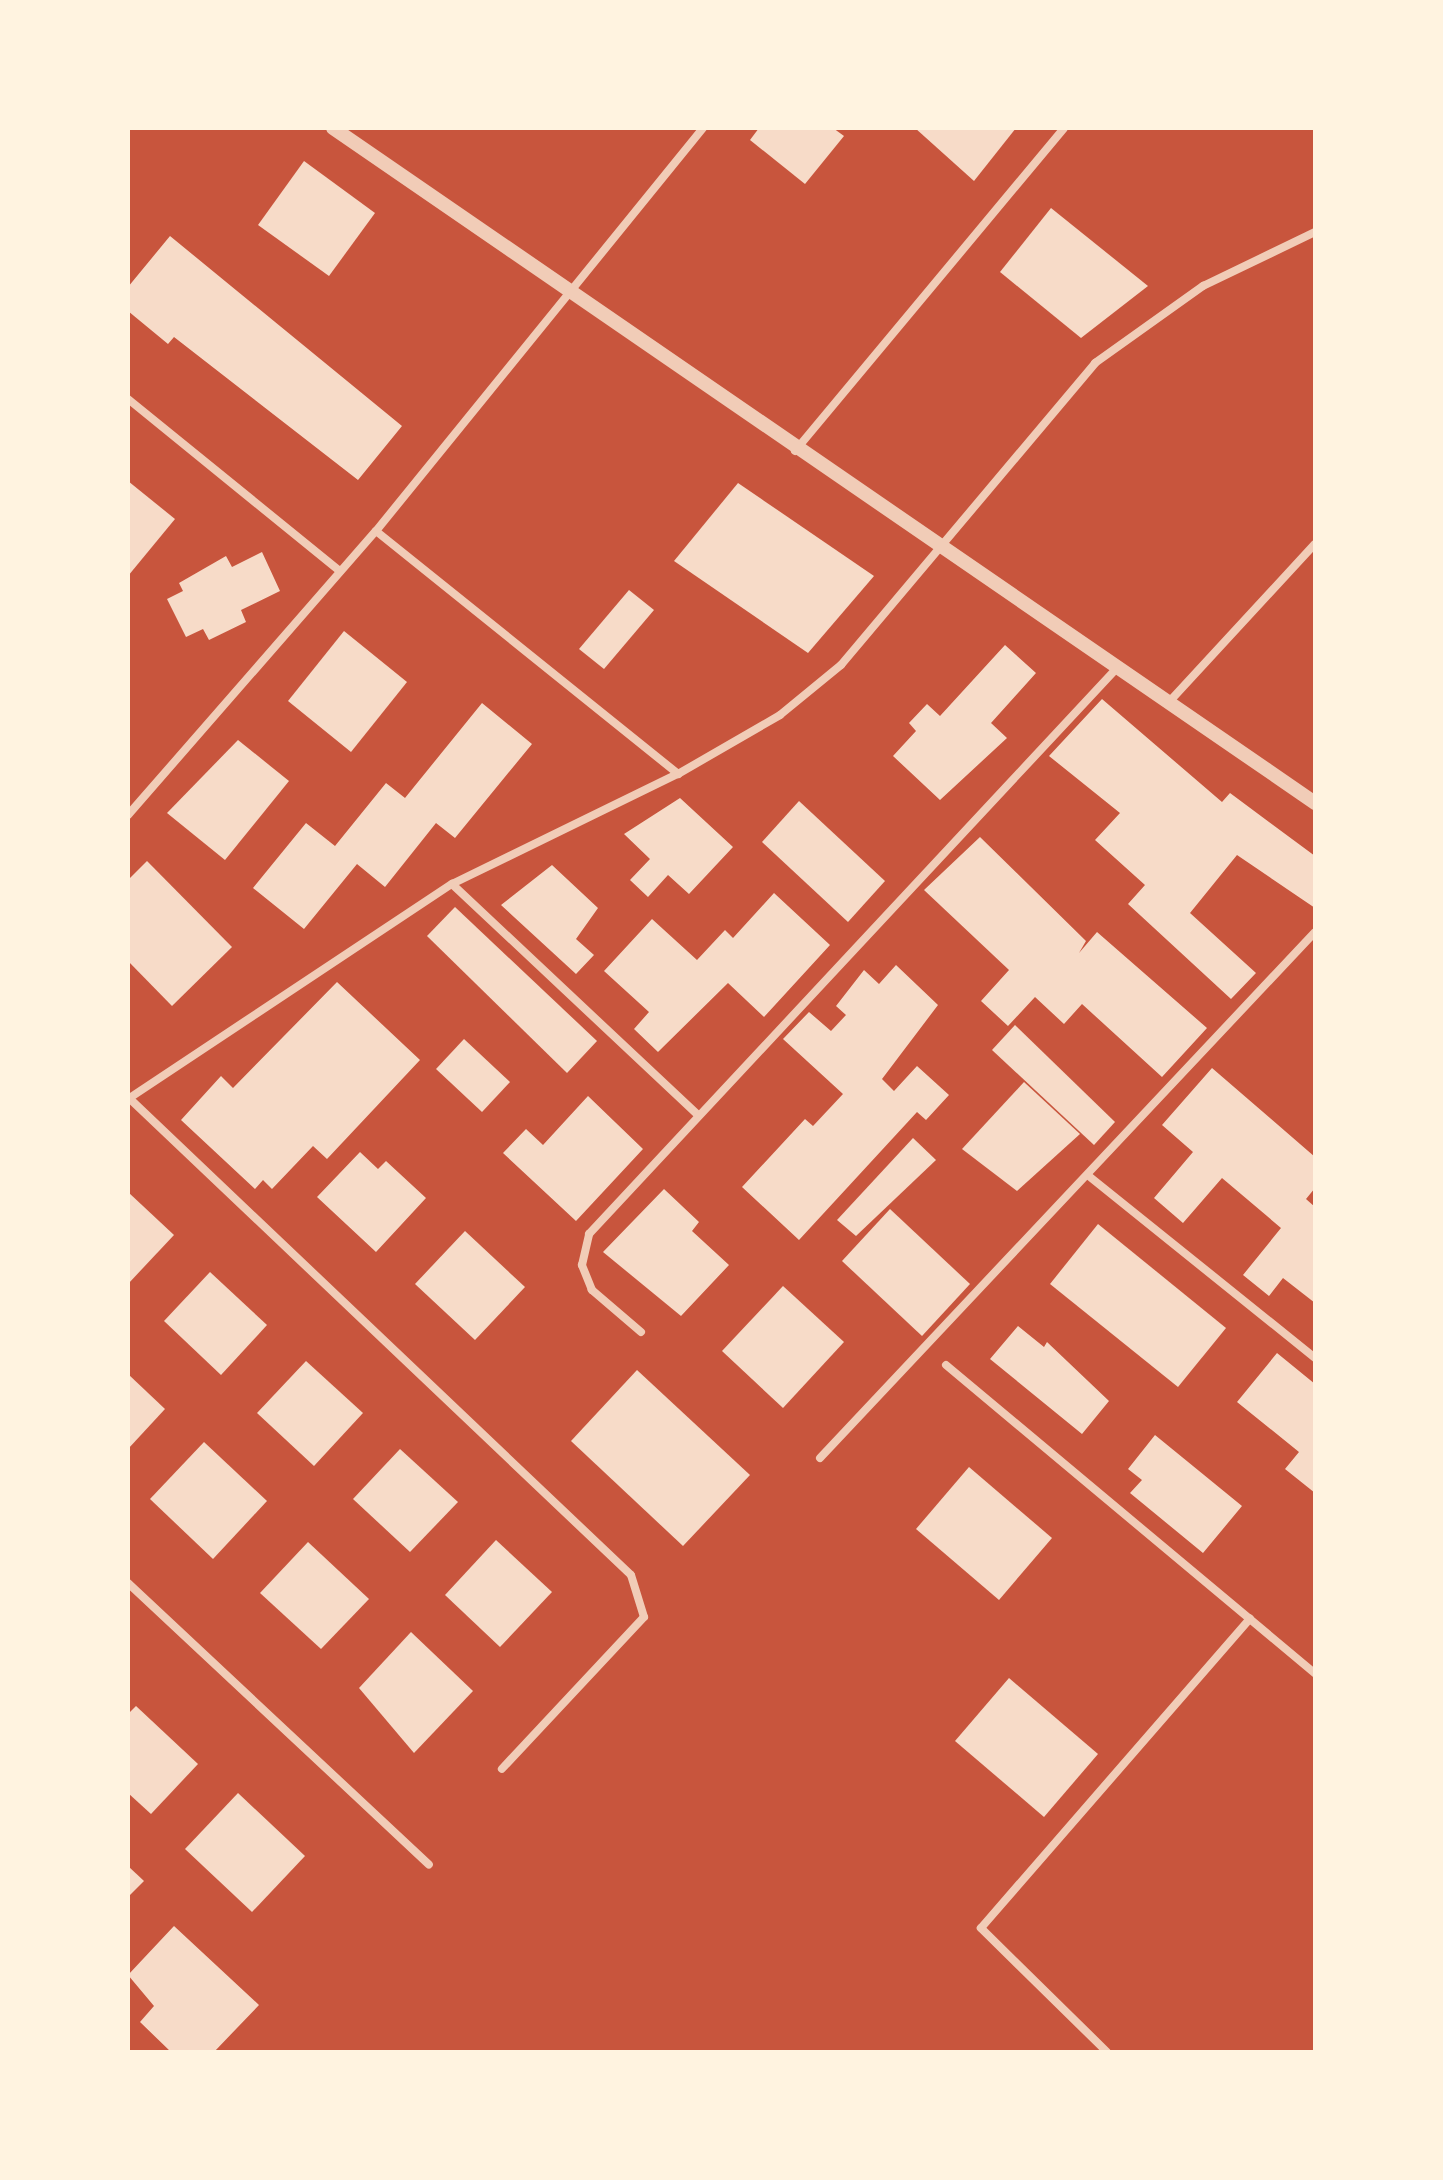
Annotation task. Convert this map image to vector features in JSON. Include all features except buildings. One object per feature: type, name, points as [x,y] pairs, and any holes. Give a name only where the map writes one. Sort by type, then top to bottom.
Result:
[{"type":"street","points":[[333,128],[795,451],[943,546],[1315,803]]},
{"type":"street","points":[[129,813],[376,531],[703,128]]},
{"type":"street","points":[[795,451],[1064,128]]},
{"type":"street","points":[[502,1769],[644,1617],[631,1575],[129,1098],[452,884],[678,774],[780,715],[841,665],[1095,363],[1203,286],[1315,232]]},
{"type":"street","points":[[128,399],[340,571]]},
{"type":"street","points":[[376,531],[678,774]]},
{"type":"street","points":[[1169,702],[1315,544]]},
{"type":"street","points":[[641,1332],[592,1290],[582,1265],[589,1234],[697,1114],[1118,667]]},
{"type":"street","points":[[452,884],[697,1114]]},
{"type":"street","points":[[820,1458],[1090,1177],[1315,932]]},
{"type":"street","points":[[1090,1177],[1315,1358]]},
{"type":"street","points":[[946,1365],[1315,1673]]},
{"type":"street","points":[[128,1583],[429,1865]]},
{"type":"street","points":[[1107,2052],[981,1928],[1250,1619]]}]
